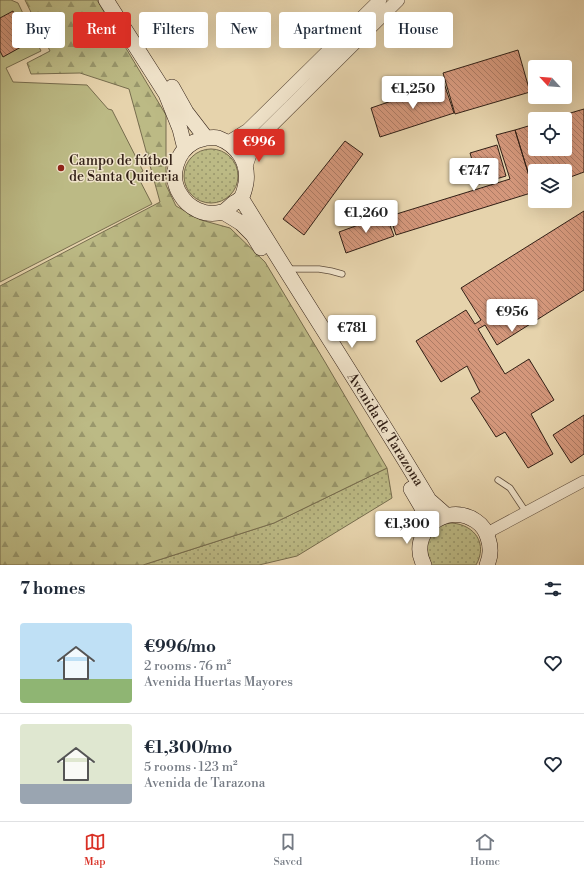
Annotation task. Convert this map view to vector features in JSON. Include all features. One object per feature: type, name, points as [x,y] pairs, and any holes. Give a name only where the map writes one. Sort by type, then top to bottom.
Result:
[{"type":"main road","points":[[106,0],[166,94],[178,124],[185,149]]},
{"type":"main road","points":[[117,0],[169,82],[186,112],[206,138]]},
{"type":"main road","points":[[206,138],[217,138],[235,148],[242,156],[246,166],[246,186],[241,198],[223,212],[204,213],[195,209],[184,201],[176,189],[174,175],[176,162],[185,149],[194,141],[206,138]]},
{"type":"main road","name":"Avenida de Tarazona","points":[[241,198],[429,500],[446,515]]},
{"type":"main road","name":"Avenida de Tarazona","points":[[223,212],[241,223],[254,235],[411,488],[421,506],[429,526]]},
{"type":"main road","points":[[424,565],[421,561],[420,549],[422,537],[429,526],[436,519],[446,515],[458,514],[470,517],[480,524],[487,533],[491,546],[490,560],[487,565]]},
{"type":"street","points":[[227,143],[248,130],[380,0]]},
{"type":"street","points":[[246,166],[252,148],[257,140],[398,0]]},
{"type":"street","points":[[487,533],[584,481]]},
{"type":"lane","points":[[285,270],[319,269],[342,274]]},
{"type":"lane","points":[[498,480],[510,488],[526,512]]},
{"type":"green space","name":"Campo de fútbol de Santa Quiteria","points":[[0,0],[11,0],[18,3],[22,12],[12,12],[12,48],[40,48],[41,51],[6,68],[13,82],[87,85],[108,109],[112,110],[143,171],[137,175],[152,204],[0,282]]},
{"type":"green space","points":[[25,0],[97,0],[104,12],[73,12],[73,48],[126,48],[166,115],[166,185],[176,206],[201,220],[230,228],[265,262],[387,468],[274,523],[143,565],[0,565],[0,286],[160,202],[129,89],[80,73],[31,74],[27,63],[50,51],[49,48],[65,48],[65,12],[31,12]]},
{"type":"green space","points":[[206,149],[216,149],[226,153],[234,161],[238,171],[238,181],[234,191],[226,199],[216,203],[206,203],[196,199],[188,191],[184,181],[184,171],[188,161],[196,153]]},
{"type":"green space","points":[[387,468],[392,498],[297,556],[259,565],[143,565],[274,523]]},
{"type":"green space","points":[[452,523],[467,527],[477,537],[481,550],[476,565],[431,565],[426,547],[428,540],[438,527]]},
{"type":"building","points":[[13,11],[12,48],[19,48],[3,57],[0,51],[0,18]]},
{"type":"building","points":[[518,50],[528,85],[528,93],[455,114],[443,73]]},
{"type":"building","points":[[444,83],[454,113],[380,137],[371,108]]},
{"type":"building","points":[[584,109],[584,172],[572,176],[572,164],[528,164],[528,172],[515,130],[528,126],[528,156],[572,156],[572,113]]},
{"type":"building","points":[[515,130],[528,172],[528,194],[396,235],[390,216],[510,179],[496,135]]},
{"type":"building","points":[[345,141],[363,154],[304,235],[283,219]]},
{"type":"building","points":[[497,145],[506,176],[479,184],[470,153]]},
{"type":"building","points":[[584,211],[584,290],[497,345],[485,325],[478,329],[505,374],[529,359],[554,400],[531,414],[553,454],[528,468],[505,432],[496,437],[471,398],[480,392],[467,366],[441,382],[416,341],[466,310],[475,324],[481,320],[461,288]]},
{"type":"building","points":[[386,215],[394,236],[346,253],[339,232]]},
{"type":"building","points":[[584,415],[584,454],[571,463],[553,435]]},
{"type":"place","name":"Campo de fútbol de Santa Quiteria","points":[[61,168]]}]
